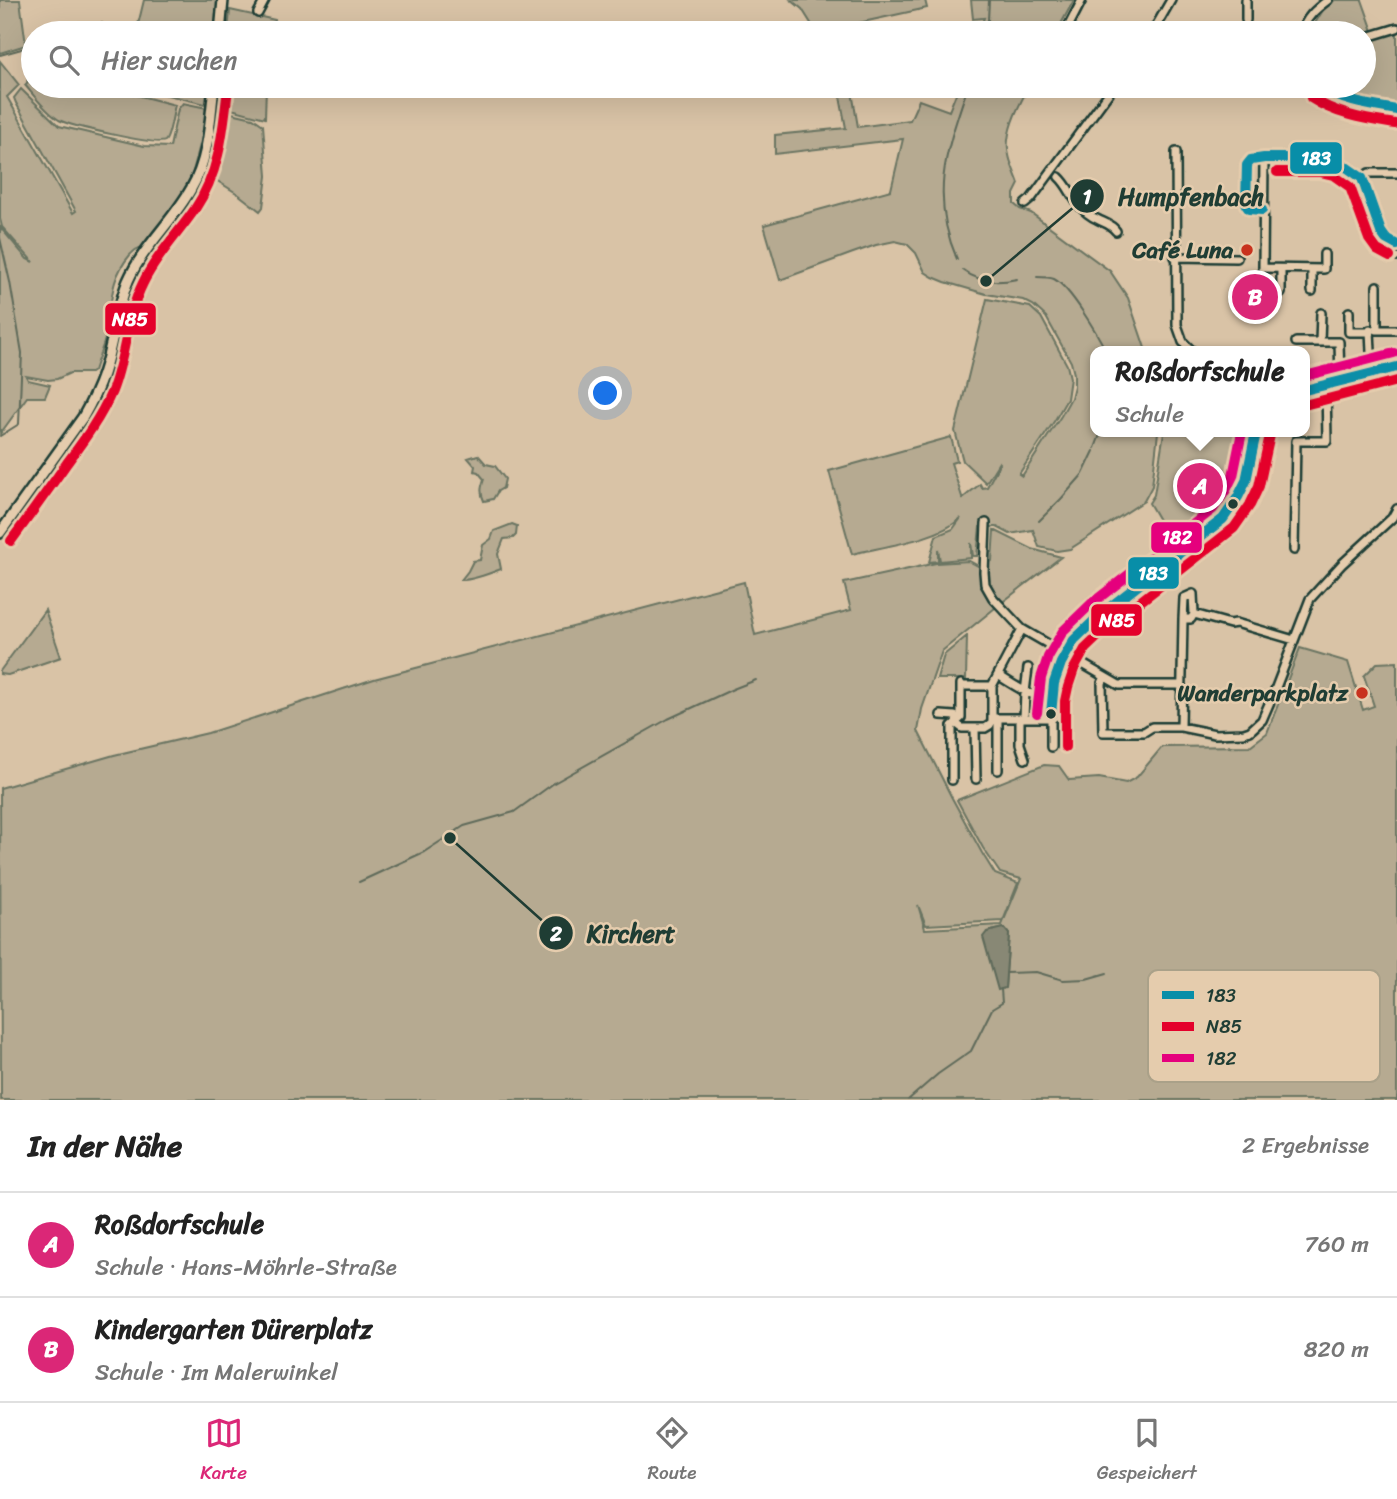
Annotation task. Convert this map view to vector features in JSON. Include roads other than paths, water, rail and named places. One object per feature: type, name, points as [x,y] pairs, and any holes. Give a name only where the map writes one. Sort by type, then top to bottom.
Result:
[{"type":"main road","points":[[221,21],[223,0]]},
{"type":"main road","points":[[0,533],[83,417],[94,397],[104,372],[129,279],[183,202],[199,173],[212,98]]},
{"type":"street","points":[[258,13],[265,0]]},
{"type":"street","points":[[1071,21],[1082,0]]},
{"type":"street","points":[[1159,21],[1171,0]]},
{"type":"street","points":[[1246,0],[1246,20]]},
{"type":"street","points":[[1306,21],[1328,0]]},
{"type":"street","points":[[1376,34],[1397,28]]},
{"type":"street","points":[[1025,204],[1105,98]]},
{"type":"street","points":[[1343,98],[1397,110]]},
{"type":"street","points":[[1176,152],[1177,325],[1187,346]]},
{"type":"street","points":[[1264,158],[1263,268],[1324,269],[1324,254]]},
{"type":"street","points":[[1262,209],[1251,209],[1247,206],[1249,161],[1264,158],[1331,160],[1349,168],[1362,178],[1381,232],[1397,245]]},
{"type":"street","points":[[1362,178],[1369,173],[1397,173]]},
{"type":"street","points":[[1059,177],[1066,183],[1078,204],[1116,231]]},
{"type":"street","points":[[1388,254],[1397,257]]},
{"type":"street","points":[[1175,257],[1237,258]]},
{"type":"street","points":[[1281,269],[1281,293]]},
{"type":"street","points":[[1312,269],[1312,291]]},
{"type":"street","points":[[1377,286],[1377,330],[1397,330]]},
{"type":"street","points":[[1349,312],[1349,332],[1370,331],[1372,373]]},
{"type":"street","points":[[1320,342],[1321,313]]},
{"type":"street","points":[[1296,342],[1339,342],[1340,381]]},
{"type":"street","points":[[1310,389],[1397,367]]},
{"type":"street","points":[[1294,550],[1296,441],[1327,441],[1326,385]]},
{"type":"street","points":[[1051,747],[1051,699],[1054,683],[1074,640],[1090,623],[1223,519],[1246,481],[1255,437]]},
{"type":"street","points":[[1105,677],[1102,683],[1102,731],[1144,732],[1152,727],[1181,727],[1214,734],[1244,733],[1250,730],[1262,720],[1310,599],[1342,564],[1392,518],[1397,509]]},
{"type":"street","points":[[986,523],[985,584],[993,598],[1022,629],[1119,685],[1182,685]]},
{"type":"street","points":[[1181,727],[1183,619],[1184,598],[1193,594],[1194,614],[1191,619],[1183,619]]},
{"type":"street","points":[[1194,614],[1294,640]]},
{"type":"street","points":[[998,770],[998,735],[992,686],[1022,629]]},
{"type":"street","points":[[1024,759],[1020,744],[1028,668]]},
{"type":"street","points":[[998,675],[1025,692],[1051,699]]},
{"type":"street","points":[[952,780],[951,726],[961,717],[961,685],[992,686]]},
{"type":"street","points":[[941,715],[955,716],[962,728],[988,727],[995,718]]},
{"type":"street","points":[[995,718],[1051,718]]},
{"type":"street","points":[[975,728],[976,779]]},
{"type":"waterway","points":[[988,21],[989,0]]},
{"type":"waterway","points":[[0,55],[21,49]]},
{"type":"waterway","points":[[957,259],[944,213],[943,192],[948,151],[964,98]]},
{"type":"waterway","points":[[0,238],[22,353],[19,424],[0,436]]},
{"type":"waterway","points":[[963,270],[989,281],[1017,279]]},
{"type":"waterway","points":[[1037,277],[1054,279],[1068,291],[1103,346]]},
{"type":"waterway","points":[[1095,448],[1099,437]]},
{"type":"waterway","points":[[1039,521],[1083,474],[1094,451]]},
{"type":"waterway","points":[[359,882],[424,852],[464,826],[514,812],[554,783],[668,719],[756,680]]},
{"type":"waterway","points":[[1006,973],[1036,972],[1063,980],[1086,979],[1107,973]]},
{"type":"waterway","points":[[908,1100],[938,1074],[971,1051],[992,1009],[1002,1003],[1001,989]]},
{"type":"place","name":"Café Luna","points":[[1247,250]]},
{"type":"place","name":"Humpfenbach","points":[[986,281]]},
{"type":"place","name":"Kindergarten Dürerplatz","points":[[1255,297]]},
{"type":"place","name":"Roßdorfschule","points":[[1200,486]]},
{"type":"place","name":"Wanderparkplatz","points":[[1362,693]]},
{"type":"place","name":"Kirchert","points":[[450,838]]}]
